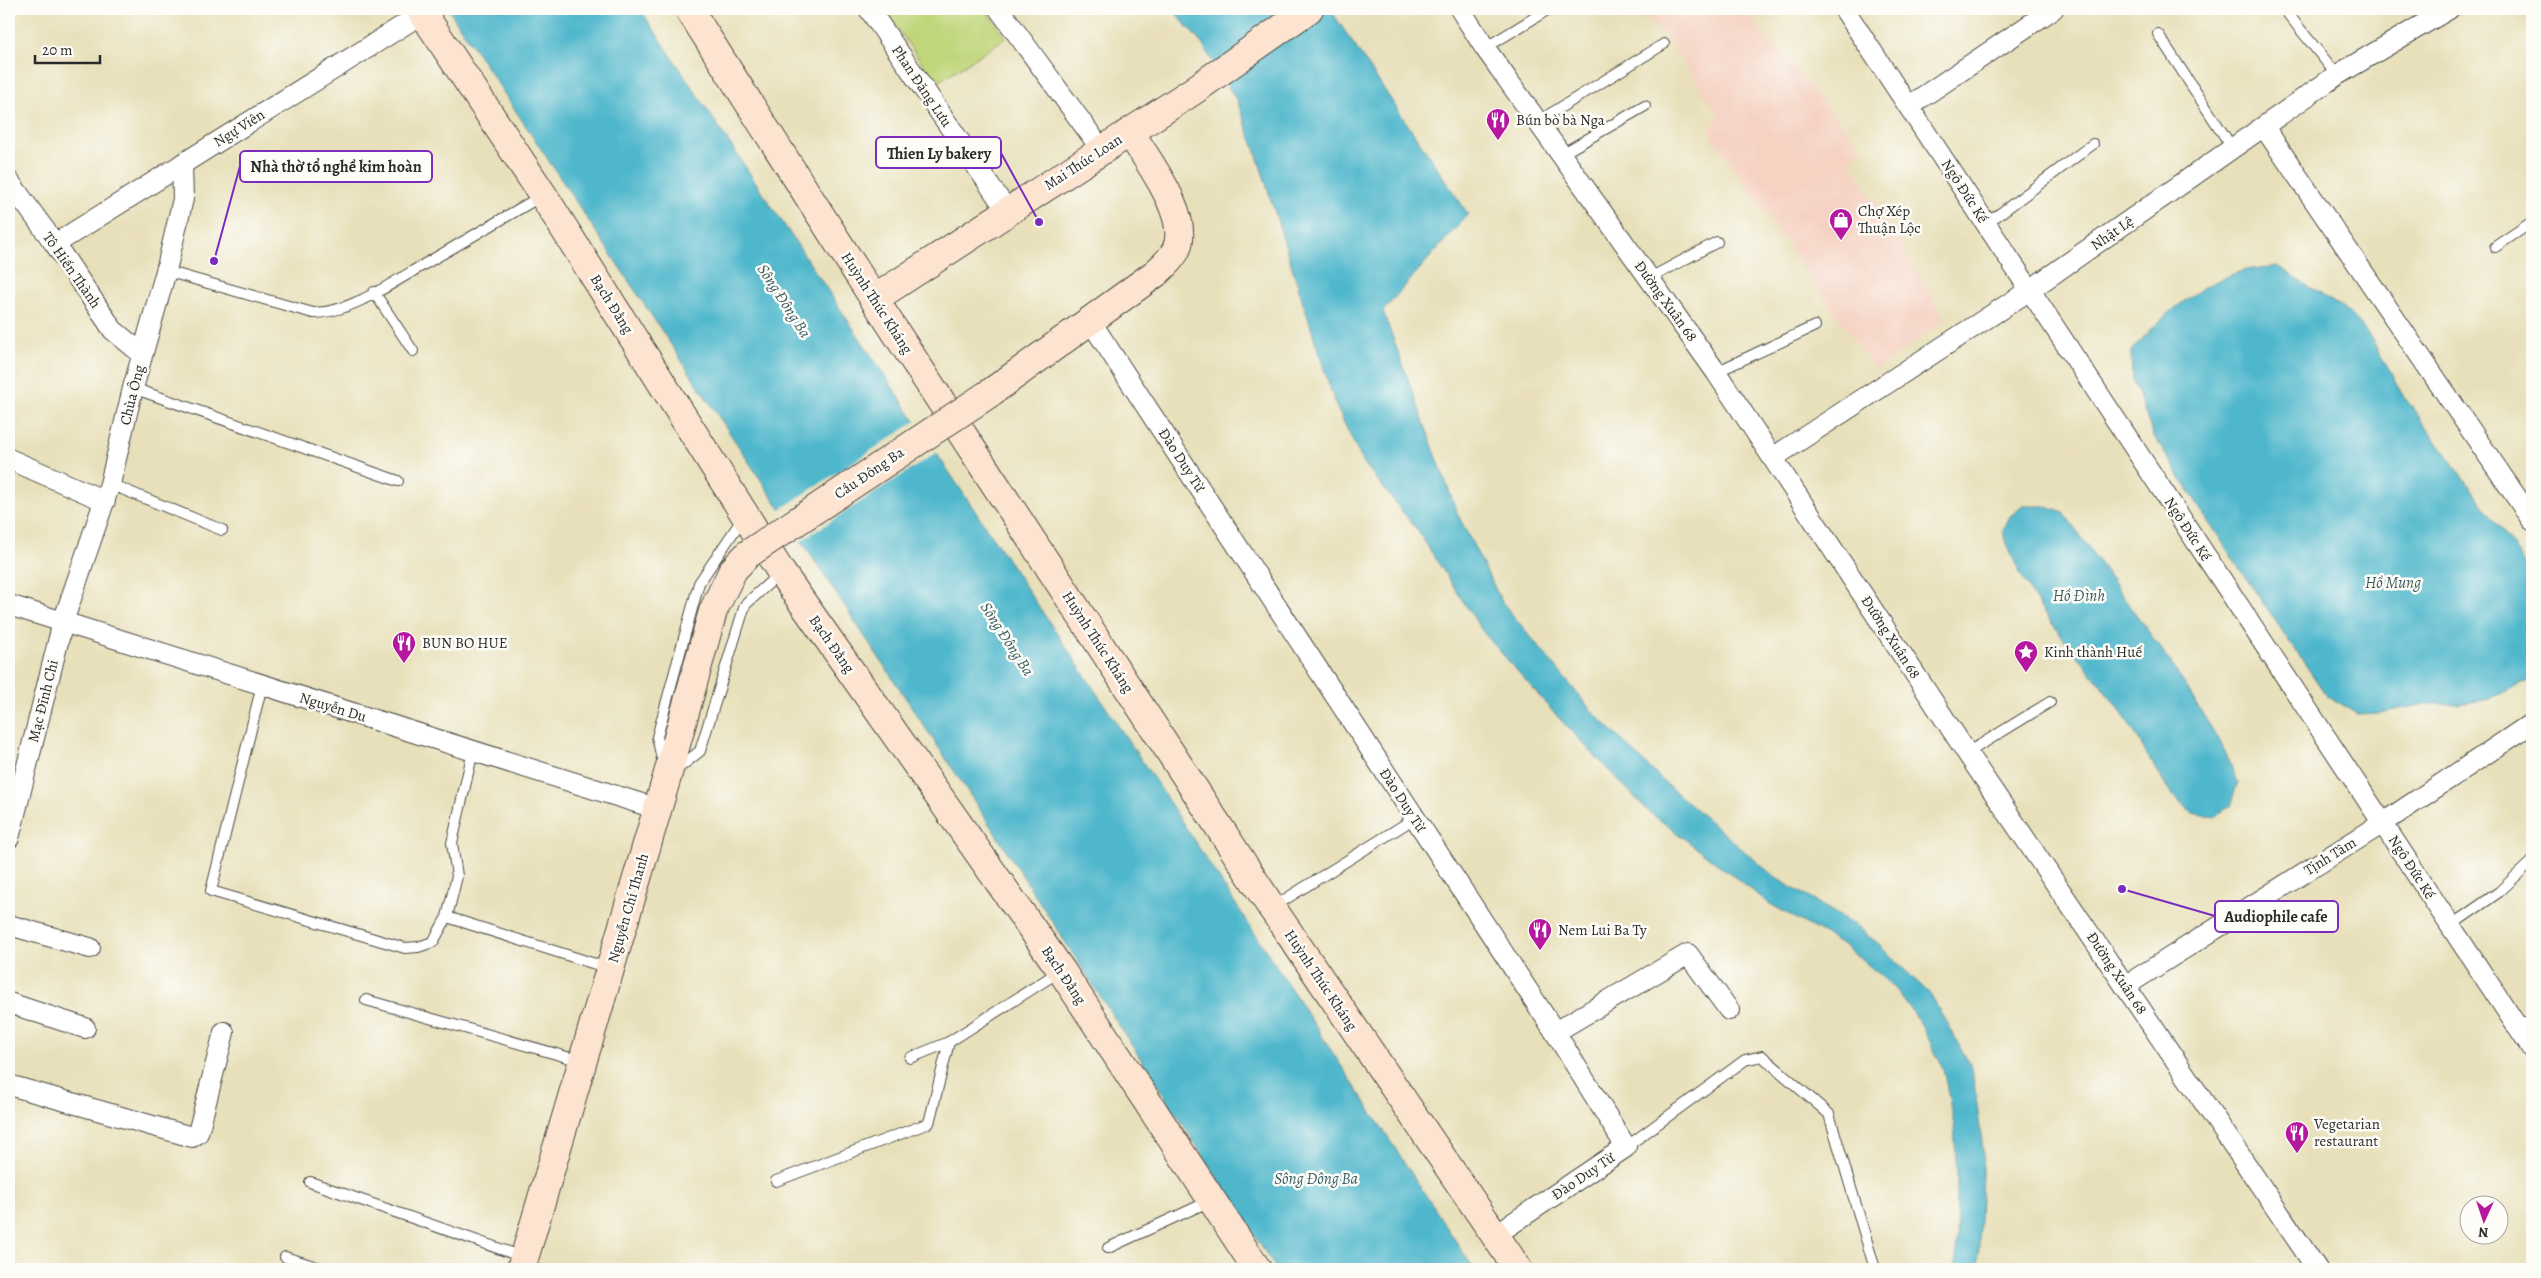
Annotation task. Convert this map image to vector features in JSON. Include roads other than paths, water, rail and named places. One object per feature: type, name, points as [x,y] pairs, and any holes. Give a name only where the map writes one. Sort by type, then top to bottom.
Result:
[{"type":"street","name":"Phan Đăng Lưu","points":[[869,9],[1008,212]]},
{"type":"street","points":[[999,9],[1102,150]]},
{"type":"street","name":"Mai Thúc Loan","points":[[874,299],[1193,91],[1309,9]]},
{"type":"street","name":"Đường Xuân 68","points":[[1460,9],[1536,122],[1650,278],[1774,457],[1967,753],[2316,1269]]},
{"type":"street","name":"Ngô Đức Kế","points":[[1844,9],[2450,926],[2525,1024],[2532,1049]]},
{"type":"street","points":[[1909,106],[2053,9]]},
{"type":"street","name":"Nhật Lệ","points":[[1774,457],[2030,290],[2337,75],[2449,9]]},
{"type":"street","name":"Ngự Viên","points":[[55,244],[422,11]]},
{"type":"street","name":"Bạch Đằng","points":[[422,11],[543,195],[781,572],[1061,970],[1258,1269]]},
{"type":"street","name":"Huỳnh Thúc Kháng","points":[[695,11],[874,299],[1272,908],[1518,1269]]},
{"type":"street","points":[[2264,127],[2532,520]]},
{"type":"street","points":[[1091,322],[1156,273],[1177,248],[1180,229],[1171,199],[1130,132]]},
{"type":"street","name":"Chùa Ông","points":[[63,622],[108,492],[133,388],[166,271],[184,199],[182,164]]},
{"type":"street","name":"Tô Hiến Thành","points":[[9,181],[55,244],[113,330],[142,354]]},
{"type":"street","name":"Cầu Đông Ba","points":[[748,554],[990,393],[1091,322]]},
{"type":"street","name":"Đào Duy Từ","points":[[1091,322],[1555,1032],[1626,1147],[1495,1235]]},
{"type":"street","points":[[9,459],[108,492]]},
{"type":"street","name":"Nguyễn Chí Thanh","points":[[523,1263],[658,809],[713,611],[734,570],[748,554]]},
{"type":"street","name":"Nguyễn Du","points":[[9,605],[658,809]]},
{"type":"street","name":"Mạc Đĩnh Chi","points":[[9,838],[63,622]]},
{"type":"street","name":"Tịnh Tâm","points":[[2125,986],[2383,823],[2532,723]]},
{"type":"street","points":[[9,925],[90,948]]},
{"type":"street","points":[[1555,1032],[1688,954],[1729,1010]]},
{"type":"street","points":[[9,1003],[85,1028]]},
{"type":"street","points":[[9,1085],[192,1137],[198,1133],[224,1032]]},
{"type":"lane","points":[[1485,48],[1549,9]]},
{"type":"lane","points":[[2288,14],[2337,75]]},
{"type":"lane","points":[[2158,34],[2233,148]]},
{"type":"lane","points":[[1536,122],[1664,44]]},
{"type":"lane","points":[[1560,155],[1645,106]]},
{"type":"lane","points":[[1986,224],[2093,144]]},
{"type":"lane","points":[[166,271],[312,313],[342,308],[374,292],[543,195]]},
{"type":"lane","points":[[2495,247],[2532,222]]},
{"type":"lane","points":[[1650,278],[1717,242]]},
{"type":"lane","points":[[374,292],[413,351]]},
{"type":"lane","points":[[1716,372],[1815,326]]},
{"type":"lane","points":[[133,388],[398,481]]},
{"type":"lane","points":[[108,492],[222,530]]},
{"type":"lane","points":[[745,515],[699,583],[657,737],[667,777],[700,751],[745,605],[781,572]]},
{"type":"lane","points":[[262,684],[211,891],[405,948],[418,948],[433,942],[447,917],[458,876],[452,843],[473,751]]},
{"type":"lane","points":[[1967,753],[2050,702]]},
{"type":"lane","points":[[1272,908],[1415,818]]},
{"type":"lane","points":[[2450,926],[2499,892],[2532,861]]},
{"type":"lane","points":[[447,917],[610,968]]},
{"type":"lane","points":[[910,1058],[949,1042],[1061,970]]},
{"type":"lane","points":[[366,1000],[583,1062]]},
{"type":"lane","points":[[776,1181],[929,1123],[949,1042]]},
{"type":"lane","points":[[1626,1147],[1745,1060],[1762,1056],[1829,1114],[1875,1269]]},
{"type":"lane","points":[[310,1182],[523,1263]]},
{"type":"lane","points":[[1108,1248],[1213,1199]]},
{"type":"lane","points":[[284,1256],[323,1269]]},
{"type":"water","name":"Sông Đông Ba","points":[[448,9],[640,9],[1154,779],[1474,1269],[1276,1269],[982,813]]},
{"type":"water","points":[[1172,9],[1330,9],[1468,214],[1383,311],[1458,515],[1502,602],[1591,710],[1665,783],[1776,878],[1862,929],[1930,994],[1972,1068],[1983,1150],[1978,1269],[1956,1269],[1957,1176],[1954,1125],[1943,1068],[1920,1022],[1896,989],[1842,944],[1770,904],[1648,811],[1555,714],[1483,632],[1417,530],[1363,462],[1335,404],[1255,149],[1237,101],[1202,44]]},
{"type":"water","name":"Hồ Mung","points":[[2277,266],[2350,313],[2371,338],[2403,395],[2532,573],[2532,679],[2491,699],[2458,704],[2427,704],[2379,713],[2358,714],[2326,695],[2235,562],[2153,435],[2132,378],[2131,351],[2167,315],[2194,294],[2223,278],[2243,271]]},
{"type":"water","name":"Hồ Đình","points":[[2023,506],[2044,506],[2064,513],[2175,669],[2223,747],[2238,782],[2230,806],[2216,816],[2193,813],[2180,803],[2162,781],[2125,718],[2056,629],[2025,582],[2003,531],[2010,516]]},
{"type":"place","name":"Bún bò bà Nga","points":[[1498,141]]},
{"type":"place","name":"Thien Ly bakery","points":[[1039,222]]},
{"type":"place","name":"Chợ Xép Thuận Lộc","points":[[1841,241]]},
{"type":"place","name":"Nhà thờ tổ nghề kim hoàn","points":[[214,261]]},
{"type":"place","name":"BUN BO HUE","points":[[404,664]]},
{"type":"place","name":"Kinh thành Huế","points":[[2026,673]]},
{"type":"place","name":"Audiophile cafe","points":[[2122,889]]},
{"type":"place","name":"Nem Lui Ba Ty","points":[[1540,951]]},
{"type":"place","name":"Vegetarian restaurant","points":[[2297,1154]]}]
